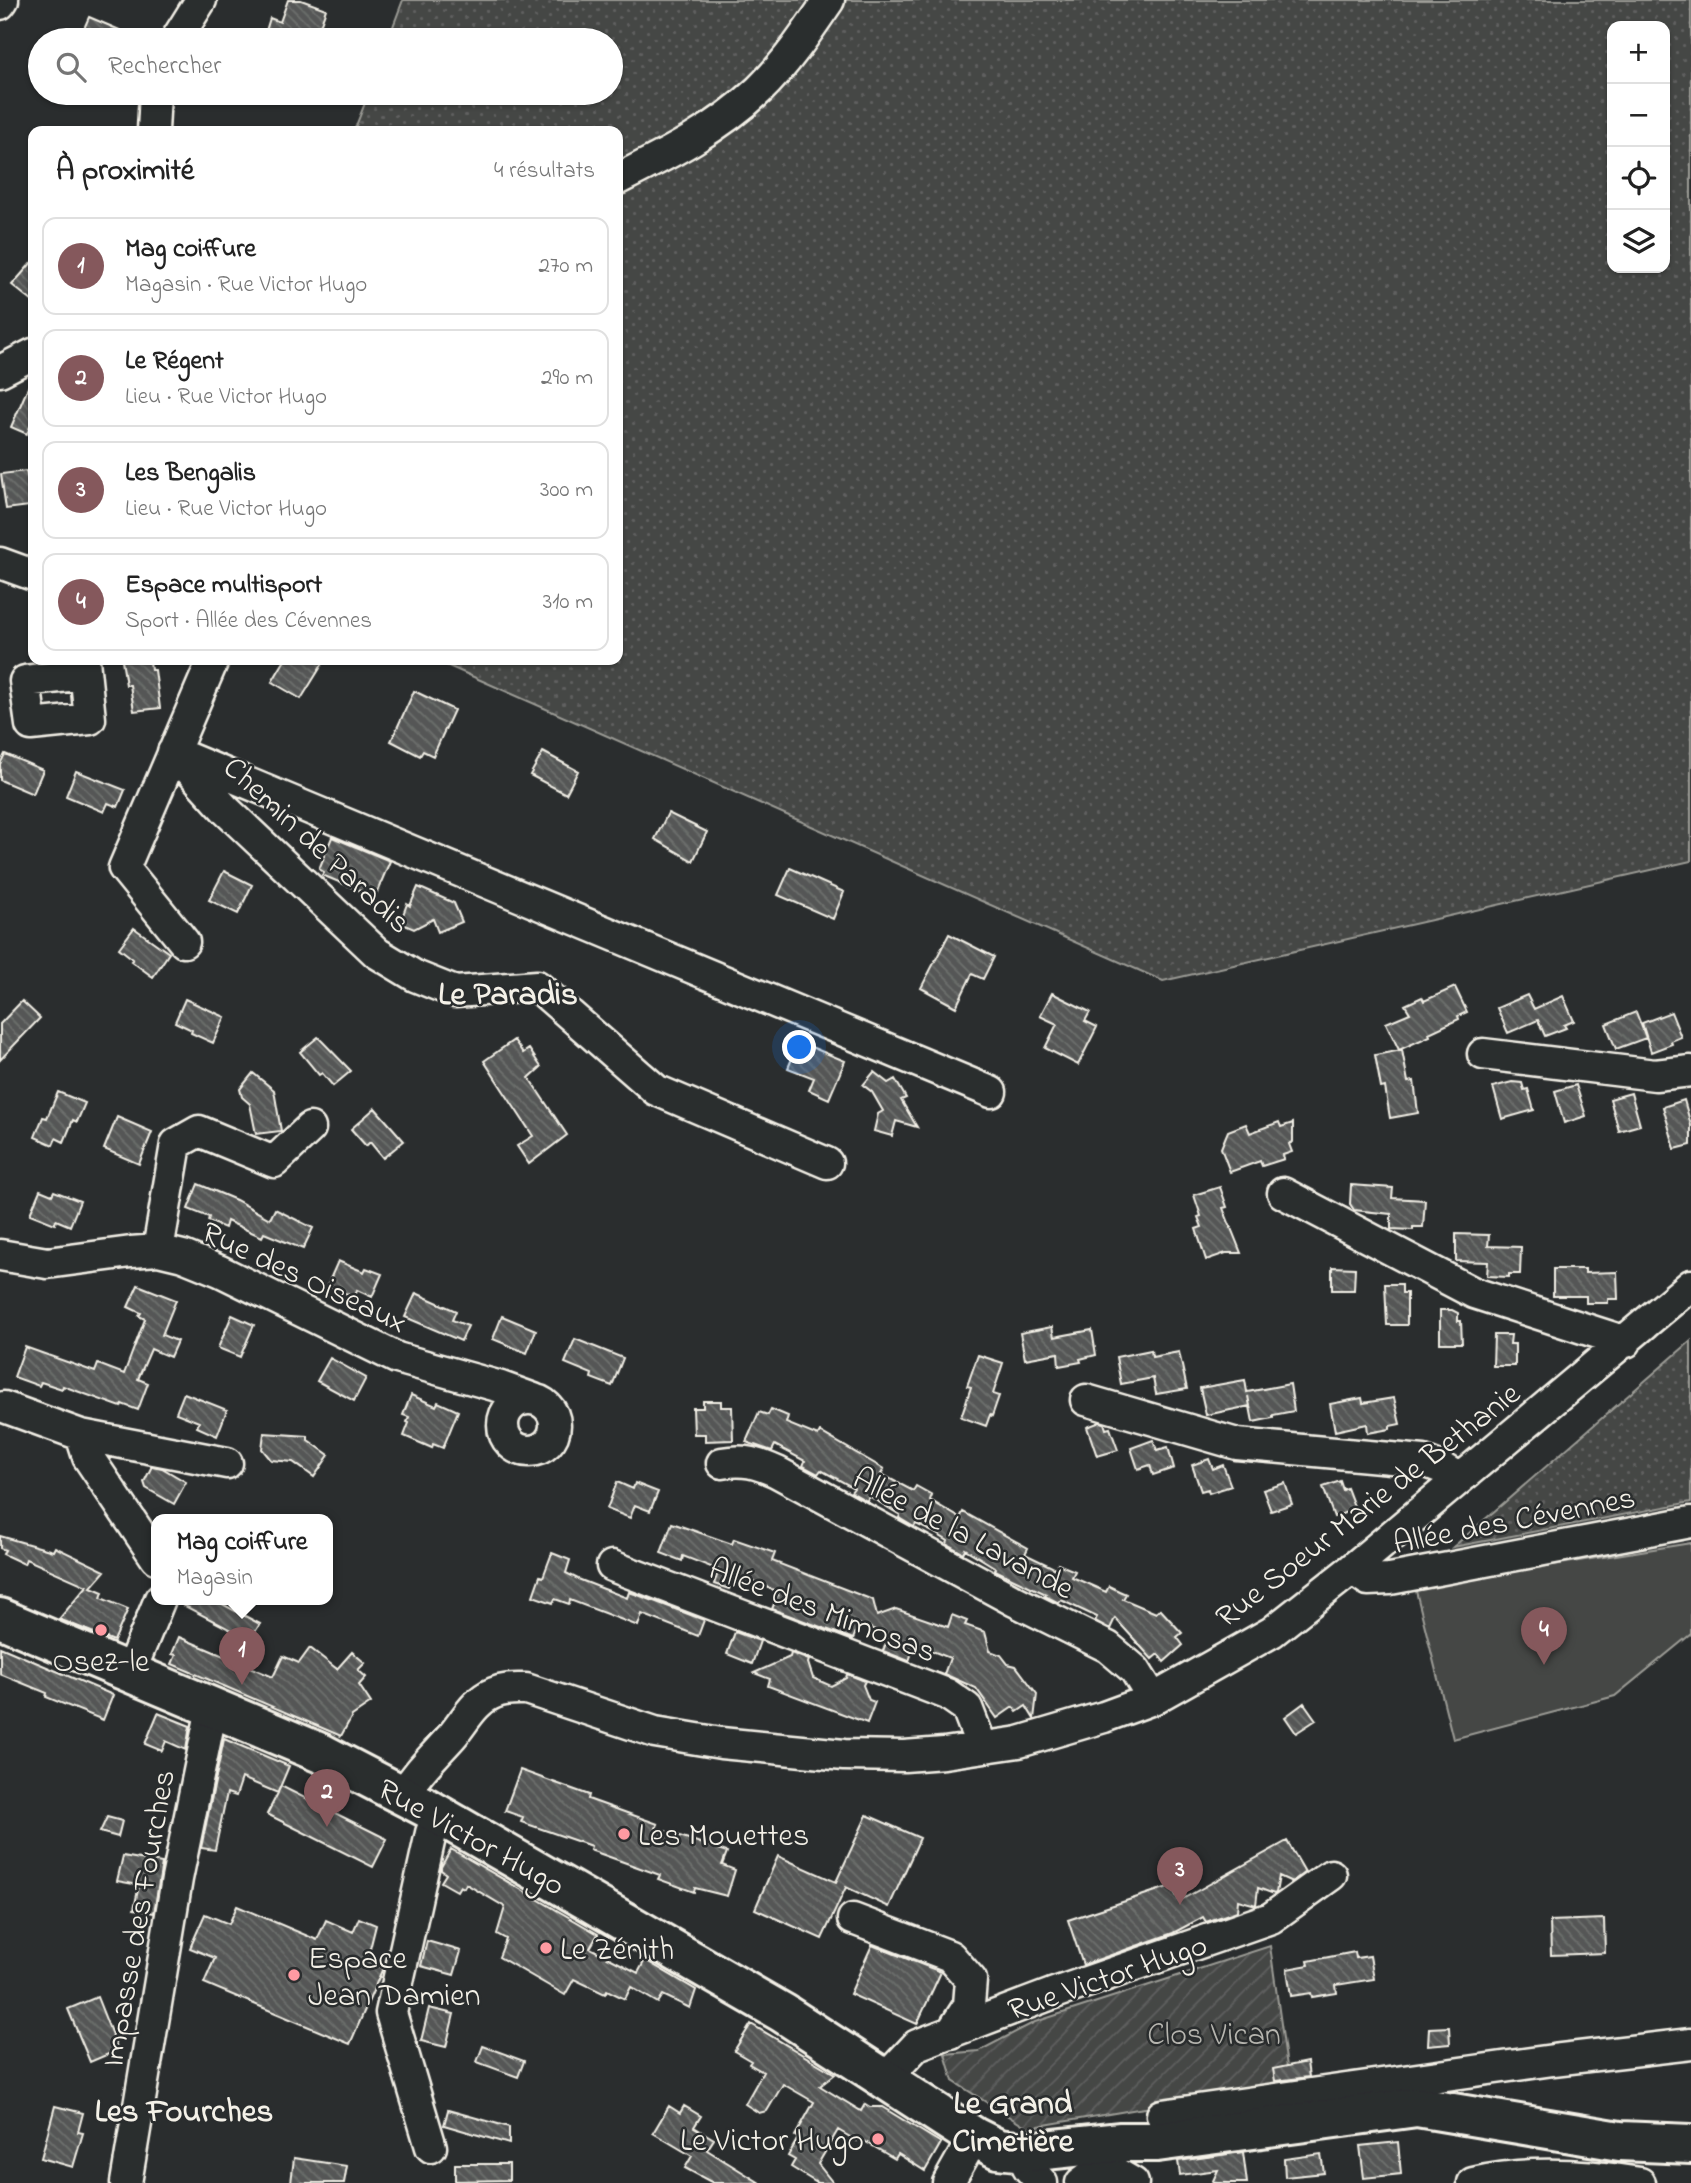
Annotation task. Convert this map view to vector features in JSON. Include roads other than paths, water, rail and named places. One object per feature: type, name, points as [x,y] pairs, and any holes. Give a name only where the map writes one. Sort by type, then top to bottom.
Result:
[{"type":"main road","name":"Rue Victor Hugo","points":[[0,1618],[323,1754],[403,1795],[783,2013],[974,2137],[1034,2167],[1121,2143],[1157,2142],[1416,2107],[1620,2141],[1691,2144]]},
{"type":"street","points":[[184,28],[201,0]]},
{"type":"street","points":[[623,177],[677,150],[721,122],[760,89],[800,42],[830,0]]},
{"type":"street","points":[[153,126],[154,105]]},
{"type":"street","points":[[0,371],[28,357]]},
{"type":"street","points":[[0,563],[28,573]]},
{"type":"street","points":[[184,942],[124,868],[211,665]]},
{"type":"street","points":[[173,752],[991,1092]]},
{"type":"street","name":"Chemin de Paradis","points":[[173,752],[226,810],[377,953],[415,976],[455,992],[537,986],[656,1090],[827,1163]]},
{"type":"street","points":[[1483,1054],[1655,1075],[1691,1071]]},
{"type":"street","points":[[158,1250],[176,1144],[199,1131],[274,1162],[310,1128]]},
{"type":"street","points":[[1283,1193],[1474,1293],[1626,1342]]},
{"type":"street","name":"Rue des Oiseaux","points":[[0,1255],[47,1263],[158,1250],[183,1256],[220,1271],[397,1358],[502,1387],[534,1399]]},
{"type":"street","name":"Rue Soeur Marie de Bethanie","points":[[403,1795],[414,1776],[453,1736],[482,1700],[493,1693],[509,1689],[526,1689],[655,1732],[722,1743],[844,1755],[904,1756],[1031,1738],[1104,1717],[1153,1699],[1272,1632],[1352,1569],[1691,1285]]},
{"type":"street","points":[[1086,1400],[1237,1444],[1424,1461],[1458,1478]]},
{"type":"street","points":[[4,1407],[81,1435],[226,1463]]},
{"type":"street","points":[[81,1435],[89,1457],[151,1550]]},
{"type":"street","name":"Allée de la Lavande","points":[[722,1462],[755,1462],[777,1472],[1015,1601],[1108,1647],[1135,1670],[1153,1699]]},
{"type":"street","name":"Allée des Cévennes","points":[[1352,1569],[1368,1580],[1390,1579],[1691,1522]]},
{"type":"street","name":"Allée des Mimosas","points":[[612,1566],[947,1694],[967,1708],[982,1747]]},
{"type":"street","points":[[130,1672],[158,1605]]},
{"type":"street","name":"Impasse des Fourches","points":[[126,2183],[177,1879],[212,1708]]},
{"type":"street","points":[[431,2147],[391,2014],[431,1833],[438,1814]]},
{"type":"street","name":"Rue Victor Hugo","points":[[886,2078],[917,2045],[1043,1997],[1271,1918],[1331,1875]]},
{"type":"street","points":[[853,1919],[950,1956],[971,1980],[969,2005],[951,2033]]},
{"type":"street","points":[[1162,2115],[1552,2060],[1691,2044]]},
{"type":"street","points":[[948,2183],[974,2137]]},
{"type":"street","points":[[1081,2183],[1089,2176],[1114,2172],[1133,2183]]},
{"type":"street","points":[[1473,2183],[1529,2176],[1600,2177],[1640,2183]]},
{"type":"place","name":"Osez-le","points":[[101,1630]]},
{"type":"place","name":"Espace multisport","points":[[1544,1665]]},
{"type":"place","name":"Mag coiffure","points":[[242,1685]]},
{"type":"place","name":"Le Régent","points":[[327,1827]]},
{"type":"place","name":"Les Mouettes","points":[[624,1834]]},
{"type":"place","name":"Les Bengalis","points":[[1180,1905]]},
{"type":"place","name":"Le Zénith","points":[[546,1948]]},
{"type":"place","name":"Espace Jean Damien","points":[[294,1975]]},
{"type":"place","name":"Le Victor Hugo","points":[[878,2139]]},
{"type":"district","name":"Le Paradis","points":[[508,992]]},
{"type":"district","name":"Les Fourches","points":[[184,2109]]},
{"type":"district","name":"Le Grand Cimetière","points":[[1013,2120]]},
{"type":"park label","name":"Clos Vican","points":[[1214,2033]]}]
